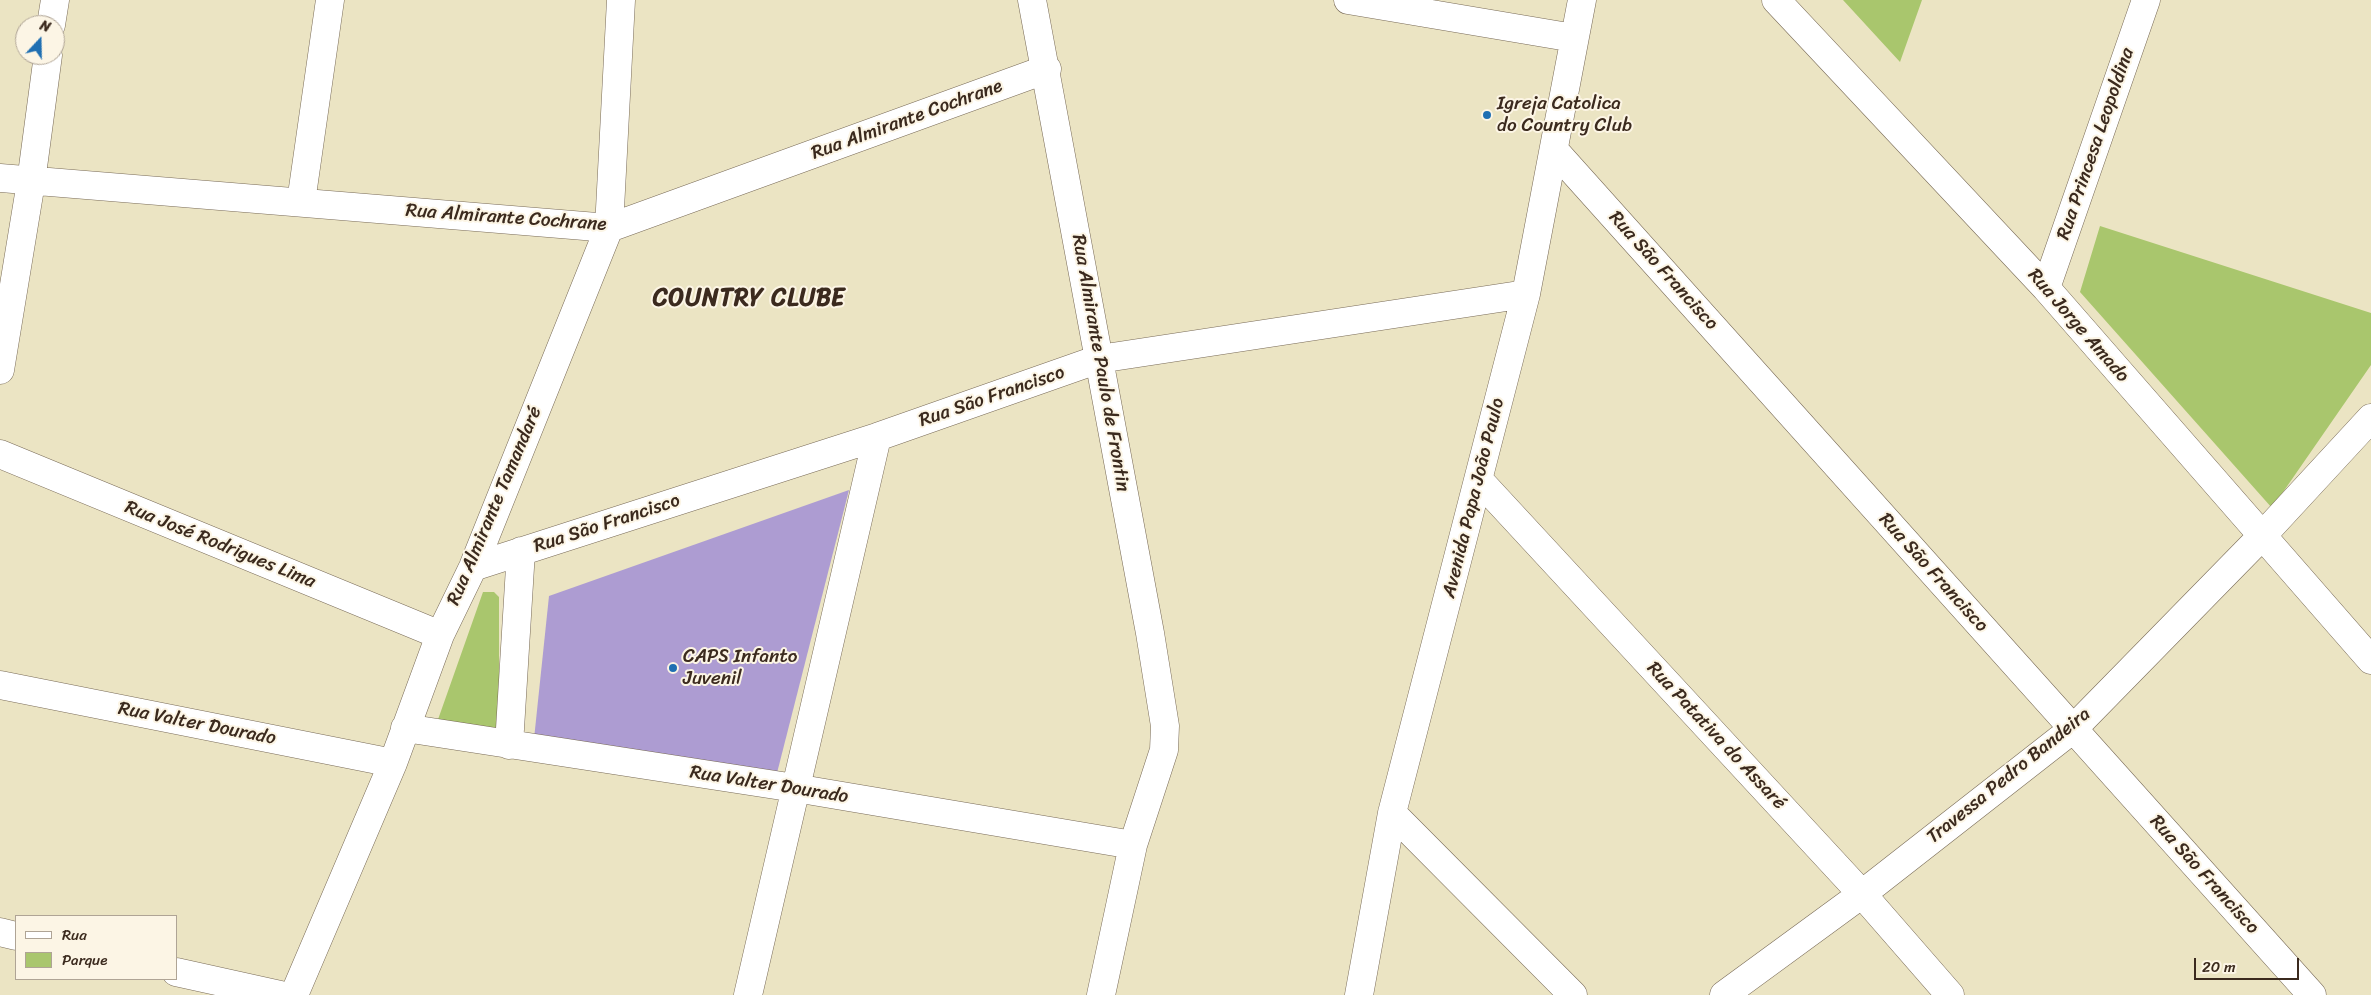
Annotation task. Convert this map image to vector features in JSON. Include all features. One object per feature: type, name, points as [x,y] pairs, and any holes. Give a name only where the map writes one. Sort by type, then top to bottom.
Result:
[{"type":"street","points":[[53,15],[55,0]]},
{"type":"street","points":[[301,202],[330,0]]},
{"type":"street","name":"Rua Almirante Tamandaré","points":[[294,995],[393,763],[440,635],[473,566],[609,228],[621,0]]},
{"type":"street","name":"Rua Almirante Paulo de Frontin","points":[[1032,0],[1047,70],[1150,633],[1165,726],[1164,750],[1133,846],[1101,995]]},
{"type":"street","points":[[1348,0],[1574,38]]},
{"type":"street","name":"Avenida Papa João Paulo","points":[[1359,995],[1392,813],[1526,294],[1555,151],[1582,0]]},
{"type":"street","name":"Rua Jorge Amado","points":[[1776,0],[2046,288],[2371,660]]},
{"type":"street","name":"Rua Princesa Leopoldina","points":[[2046,288],[2146,0]]},
{"type":"street","points":[[0,370],[31,182],[47,65]]},
{"type":"street","name":"Rua Almirante Cochrane","points":[[0,178],[609,228],[1047,70]]},
{"type":"street","name":"Rua São Francisco","points":[[1555,151],[2312,995]]},
{"type":"street","name":"Rua São Francisco","points":[[473,566],[877,437],[1099,359],[1526,294]]},
{"type":"street","name":"Travessa Pedro Bandeira","points":[[1724,995],[1862,894],[2073,729],[2262,536],[2371,418]]},
{"type":"street","points":[[748,995],[877,437]]},
{"type":"street","name":"Rua José Rodrigues Lima","points":[[0,454],[440,635]]},
{"type":"street","name":"Rua Patativa do Assaré","points":[[1479,480],[1862,894],[1950,995]]},
{"type":"street","points":[[509,745],[521,551]]},
{"type":"street","name":"Rua Valter Dourado","points":[[0,685],[393,763]]},
{"type":"street","name":"Rua Valter Dourado","points":[[405,728],[795,788],[1133,846]]},
{"type":"street","points":[[1392,813],[1572,995]]},
{"type":"street","points":[[0,932],[15,936]]},
{"type":"street","points":[[178,972],[280,995]]},
{"type":"green space","points":[[1843,0],[1922,0],[1900,62]]},
{"type":"green space","points":[[2100,226],[2371,313],[2371,365],[2272,508],[2080,292]]},
{"type":"green space","points":[[483,592],[494,592],[499,597],[499,737],[435,728]]},
{"type":"building","name":"CAPS Infanto Juvenil","points":[[849,490],[777,773],[534,739],[549,596]]},
{"type":"place","name":"Igreja Catolica do Country Club","points":[[1487,115]]},
{"type":"place","name":"CAPS Infanto Juvenil","points":[[673,668]]},
{"type":"district","name":"COUNTRY CLUBE","points":[[749,299]]}]
